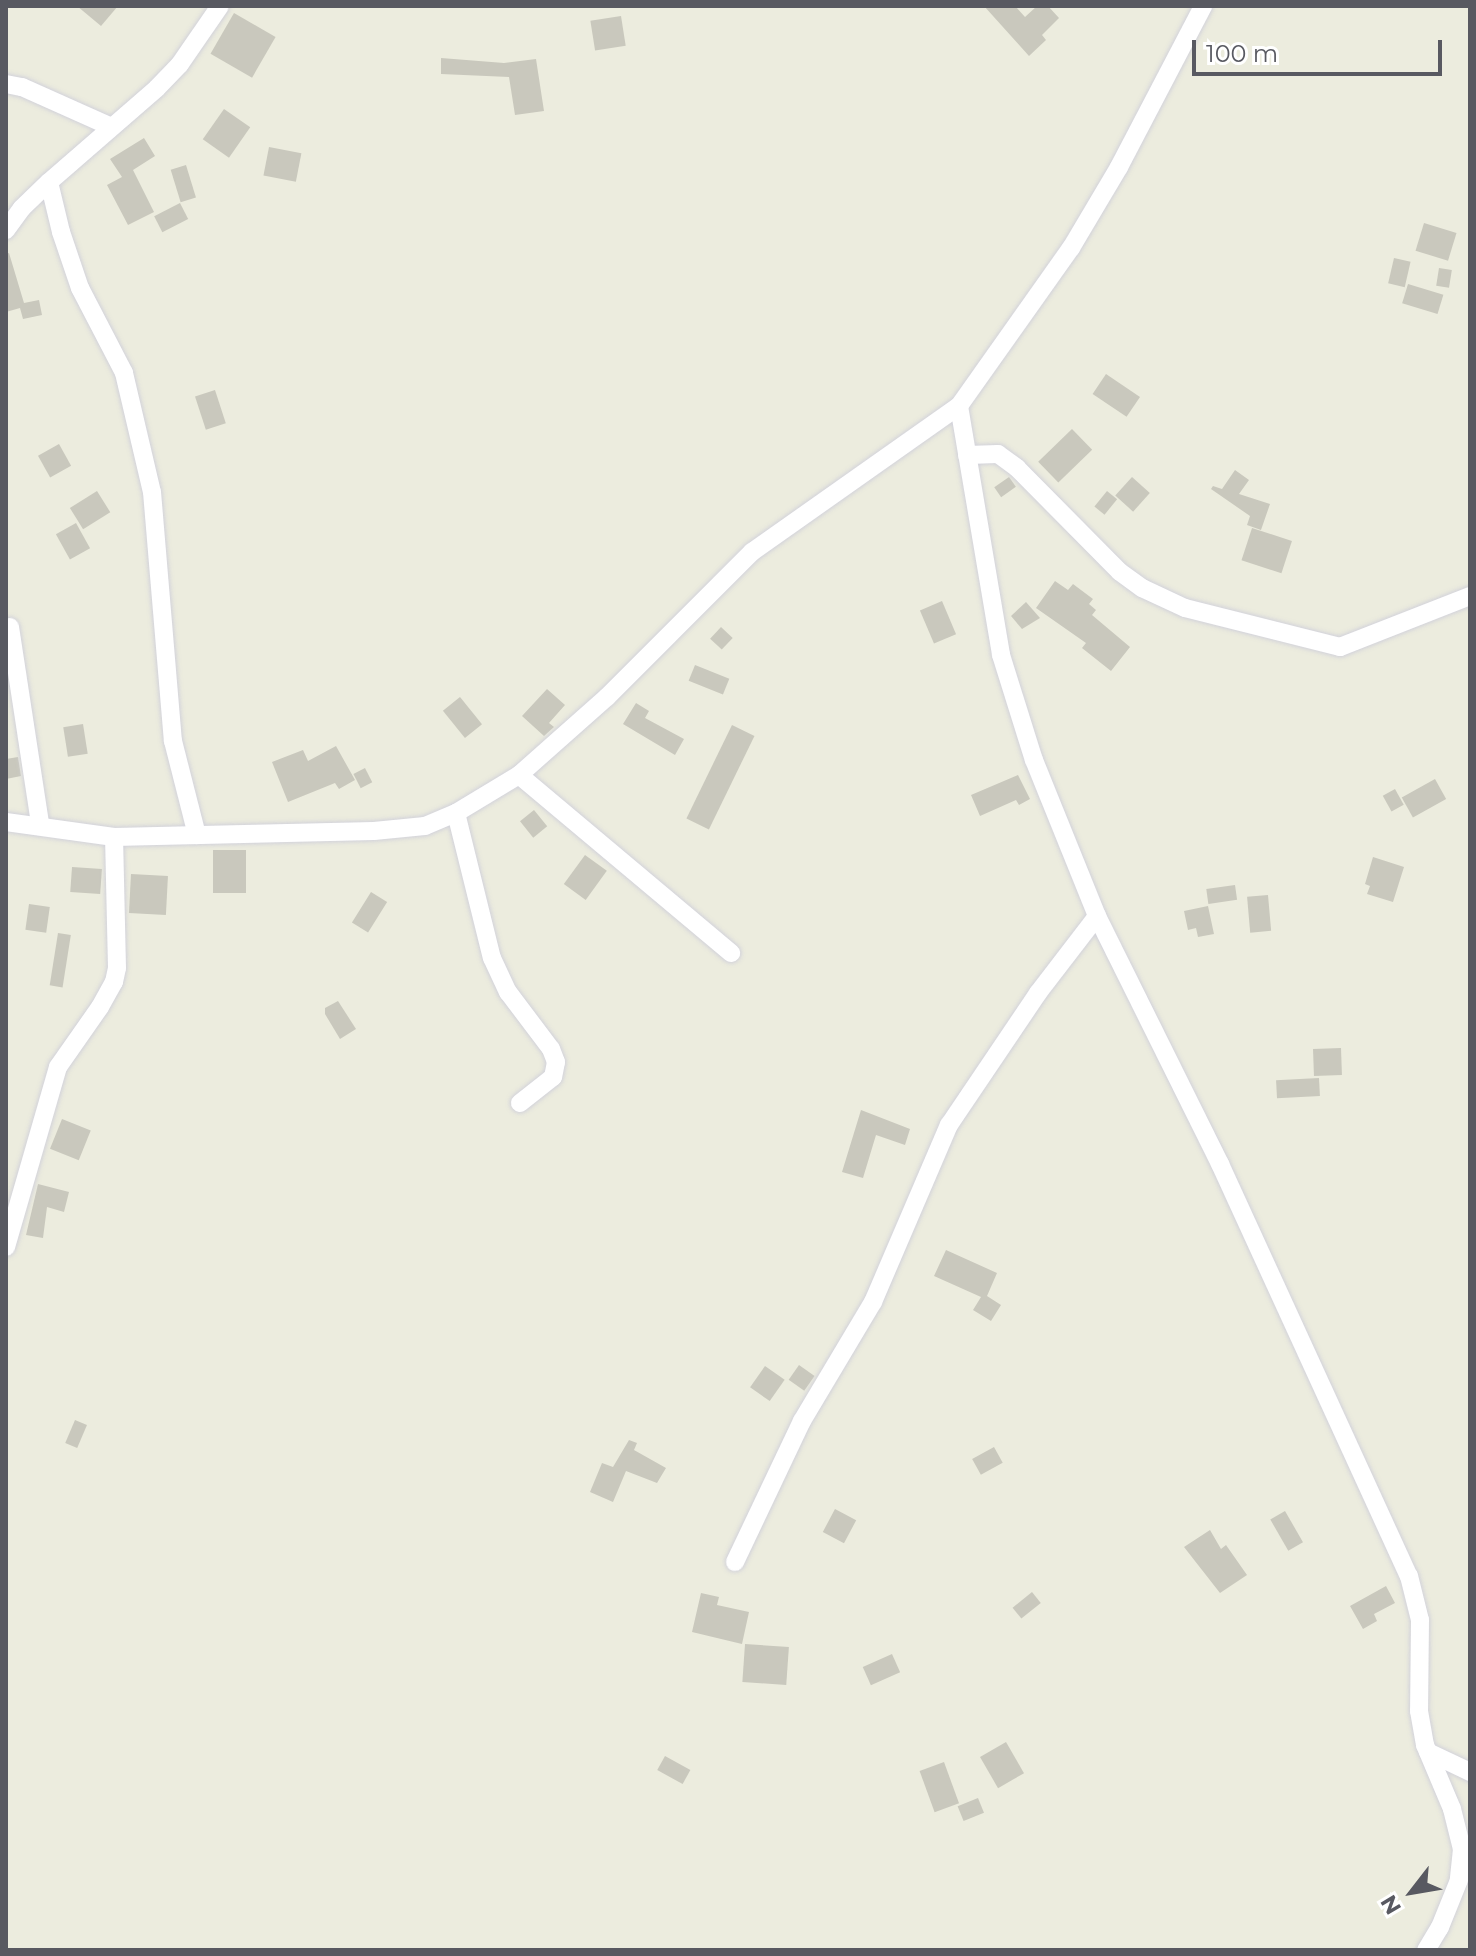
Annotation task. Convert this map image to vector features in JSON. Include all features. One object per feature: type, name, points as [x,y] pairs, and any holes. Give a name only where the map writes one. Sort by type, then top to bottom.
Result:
[{"type":"street","points":[[6,230],[22,208],[49,182],[109,126],[157,88],[180,64],[220,6]]},
{"type":"street","points":[[6,822],[40,824],[114,837],[374,831],[425,826],[456,813],[519,775],[607,697],[752,552],[959,406],[1079,234],[1119,167],[1203,6]]},
{"type":"street","points":[[6,84],[22,87],[109,126]]},
{"type":"street","points":[[49,182],[61,232],[80,288],[124,373],[152,492],[173,741],[197,835]]},
{"type":"street","points":[[959,406],[1001,655],[1034,760],[1097,916],[1220,1164],[1409,1576],[1420,1620],[1419,1711],[1428,1752],[1452,1809],[1462,1849],[1459,1880],[1440,1927],[1426,1950]]},
{"type":"street","points":[[967,455],[998,454],[1017,468],[1120,572],[1142,588],[1185,608],[1340,647],[1470,596]]},
{"type":"street","points":[[10,627],[40,824]]},
{"type":"street","points":[[519,775],[731,953]]},
{"type":"street","points":[[456,813],[492,958],[508,992],[551,1049],[556,1062],[553,1077],[520,1103]]},
{"type":"street","points":[[6,1247],[58,1067],[114,982],[117,968],[114,837]]},
{"type":"street","points":[[735,1562],[802,1421],[873,1302],[949,1125],[1038,993],[1097,916]]},
{"type":"street","points":[[1428,1752],[1470,1772]]},
{"type":"building","points":[[77,6],[118,6],[101,26]]},
{"type":"building","points":[[984,6],[1015,6],[1025,17],[1037,6],[1048,6],[1059,18],[1042,35],[1046,40],[1029,56]]},
{"type":"building","points":[[234,13],[276,37],[252,78],[210,54]]},
{"type":"building","points":[[621,16],[626,46],[595,50],[590,21]]},
{"type":"building","points":[[441,58],[504,63],[536,59],[544,111],[515,115],[509,77],[441,74]]},
{"type":"building","points":[[224,109],[250,127],[229,158],[203,139]]},
{"type":"building","points":[[144,138],[155,156],[133,170],[154,212],[128,225],[107,185],[122,177],[110,159]]},
{"type":"building","points":[[269,147],[301,153],[296,182],[263,175]]},
{"type":"building","points":[[186,165],[196,198],[181,202],[171,170]]},
{"type":"building","points":[[180,203],[188,219],[162,232],[154,216]]},
{"type":"building","points":[[1424,223],[1457,233],[1448,261],[1416,251]]},
{"type":"building","points":[[9,253],[24,303],[39,300],[42,315],[23,319],[20,308],[6,312],[6,254]]},
{"type":"building","points":[[1394,258],[1411,262],[1405,287],[1388,283]]},
{"type":"building","points":[[1439,268],[1452,270],[1449,288],[1436,286]]},
{"type":"building","points":[[1408,284],[1443,295],[1438,314],[1402,303]]},
{"type":"building","points":[[1106,374],[1140,397],[1127,417],[1093,394]]},
{"type":"building","points":[[215,390],[226,423],[206,430],[195,396]]},
{"type":"building","points":[[1072,429],[1092,450],[1058,483],[1038,462]]},
{"type":"building","points":[[59,444],[71,466],[50,478],[38,456]]},
{"type":"building","points":[[1235,470],[1249,480],[1239,494],[1270,504],[1261,530],[1247,525],[1250,516],[1211,489],[1213,486],[1222,489]]},
{"type":"building","points":[[1009,477],[1016,487],[1001,497],[994,487]]},
{"type":"building","points":[[1132,477],[1150,493],[1133,512],[1115,496]]},
{"type":"building","points":[[97,491],[110,512],[83,529],[70,508]]},
{"type":"building","points":[[1107,491],[1117,499],[1105,515],[1094,507]]},
{"type":"building","points":[[76,523],[90,548],[70,560],[56,534]]},
{"type":"building","points":[[1252,528],[1292,541],[1281,573],[1241,560]]},
{"type":"building","points":[[1055,581],[1068,590],[1073,584],[1093,599],[1089,604],[1096,610],[1092,615],[1130,647],[1111,671],[1082,648],[1086,643],[1036,608]]},
{"type":"building","points":[[942,601],[956,634],[934,644],[920,610]]},
{"type":"building","points":[[1026,602],[1040,618],[1022,629],[1011,616]]},
{"type":"building","points":[[721,627],[733,638],[722,650],[710,639]]},
{"type":"building","points":[[695,665],[729,679],[723,695],[689,681]]},
{"type":"building","points":[[547,689],[565,705],[549,723],[554,727],[544,736],[522,716]]},
{"type":"building","points":[[460,697],[482,724],[465,738],[443,711]]},
{"type":"building","points":[[636,703],[649,711],[645,718],[684,739],[675,755],[623,724]]},
{"type":"building","points":[[83,724],[88,754],[68,757],[63,727]]},
{"type":"building","points":[[732,725],[754,736],[709,829],[686,818]]},
{"type":"building","points":[[336,746],[355,780],[339,789],[335,783],[288,802],[272,762],[303,750],[308,761]]},
{"type":"building","points":[[18,757],[21,776],[6,779],[6,759]]},
{"type":"building","points":[[365,768],[372,782],[361,788],[353,774]]},
{"type":"building","points":[[1018,775],[1030,799],[1019,805],[1016,800],[980,816],[971,795]]},
{"type":"building","points":[[1435,779],[1446,799],[1413,818],[1402,797]]},
{"type":"building","points":[[1395,789],[1404,805],[1391,812],[1383,796]]},
{"type":"building","points":[[534,810],[547,826],[533,838],[520,821]]},
{"type":"building","points":[[213,850],[246,850],[246,893],[213,893]]},
{"type":"building","points":[[585,855],[607,871],[586,900],[564,884]]},
{"type":"building","points":[[1373,857],[1404,867],[1393,902],[1367,894],[1370,886],[1365,884]]},
{"type":"building","points":[[72,867],[102,869],[100,894],[70,892]]},
{"type":"building","points":[[131,874],[168,876],[166,915],[129,913]]},
{"type":"building","points":[[1235,885],[1237,900],[1208,904],[1206,889]]},
{"type":"building","points":[[371,892],[387,902],[368,933],[352,923]]},
{"type":"building","points":[[1268,895],[1271,931],[1250,933],[1247,897]]},
{"type":"building","points":[[29,904],[50,907],[46,933],[25,930]]},
{"type":"building","points":[[1208,906],[1214,934],[1198,937],[1196,928],[1188,930],[1184,911]]},
{"type":"building","points":[[58,933],[71,935],[63,987],[50,985]]},
{"type":"building","points":[[338,1001],[356,1029],[340,1039],[325,1014],[325,1008]]},
{"type":"building","points":[[1341,1048],[1342,1075],[1314,1076],[1313,1049]]},
{"type":"building","points":[[1319,1078],[1320,1096],[1277,1098],[1276,1080]]},
{"type":"building","points":[[861,1110],[910,1129],[905,1145],[876,1135],[863,1178],[842,1172]]},
{"type":"building","points":[[62,1119],[91,1131],[79,1160],[50,1149]]},
{"type":"building","points":[[38,1184],[69,1192],[64,1212],[47,1207],[43,1238],[26,1235]]},
{"type":"building","points":[[946,1250],[997,1273],[987,1296],[1001,1305],[991,1321],[973,1310],[981,1297],[934,1276]]},
{"type":"building","points":[[799,1365],[815,1376],[804,1391],[789,1380]]},
{"type":"building","points":[[765,1366],[785,1380],[770,1401],[750,1387]]},
{"type":"building","points":[[75,1420],[87,1425],[77,1448],[65,1443]]},
{"type":"building","points":[[629,1440],[637,1443],[634,1450],[666,1468],[657,1483],[626,1471],[613,1502],[590,1492],[602,1463],[613,1467]]},
{"type":"building","points":[[994,1447],[1003,1463],[981,1475],[972,1459]]},
{"type":"building","points":[[835,1509],[856,1520],[844,1543],[823,1532]]},
{"type":"building","points":[[1285,1511],[1303,1542],[1288,1551],[1270,1520]]},
{"type":"building","points":[[1210,1530],[1221,1549],[1226,1545],[1247,1575],[1220,1593],[1184,1547]]},
{"type":"building","points":[[1386,1586],[1395,1603],[1374,1614],[1377,1621],[1363,1629],[1350,1606]]},
{"type":"building","points":[[1032,1592],[1041,1603],[1021,1619],[1013,1608]]},
{"type":"building","points":[[701,1593],[719,1597],[717,1605],[749,1612],[742,1644],[692,1632]]},
{"type":"building","points":[[745,1644],[789,1647],[786,1685],[742,1682]]},
{"type":"building","points":[[892,1654],[900,1672],[871,1685],[863,1667]]},
{"type":"building","points":[[1006,1742],[1024,1773],[998,1788],[980,1757]]},
{"type":"building","points":[[665,1756],[690,1770],[683,1784],[657,1770]]},
{"type":"building","points":[[944,1762],[959,1803],[935,1812],[920,1771]]},
{"type":"building","points":[[978,1798],[984,1813],[964,1821],[958,1806]]}]
